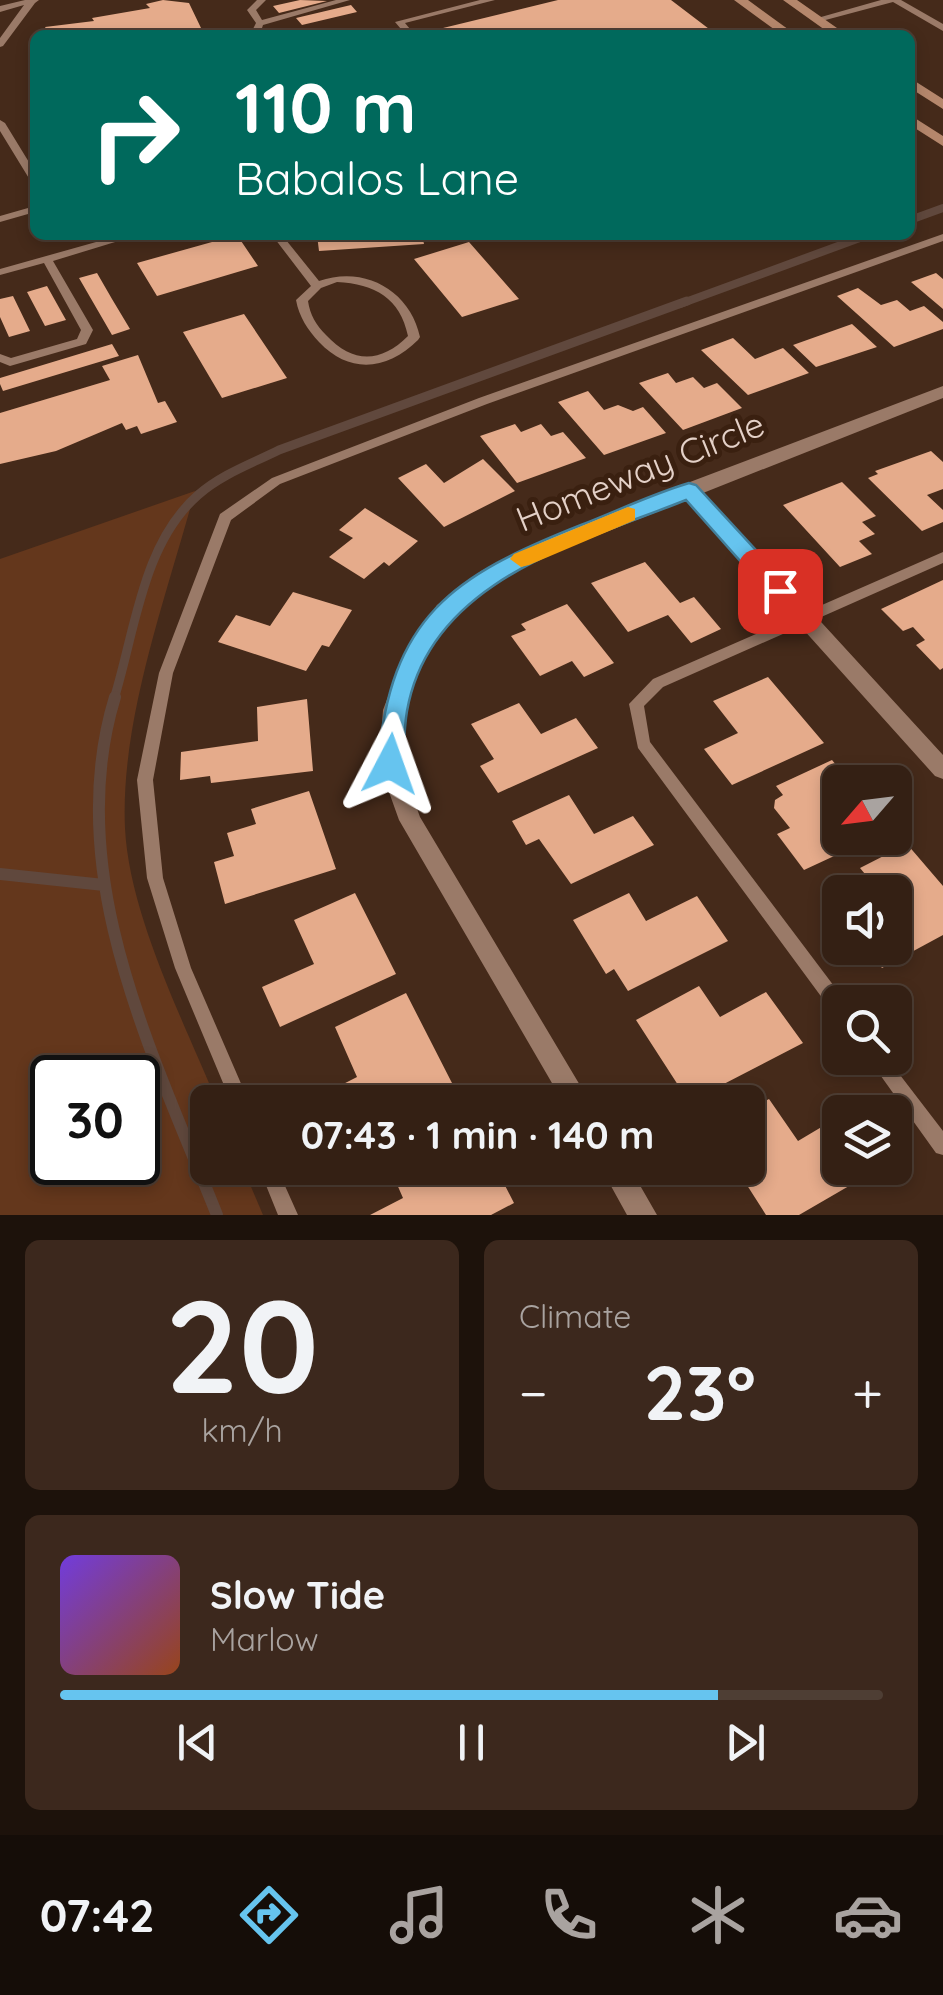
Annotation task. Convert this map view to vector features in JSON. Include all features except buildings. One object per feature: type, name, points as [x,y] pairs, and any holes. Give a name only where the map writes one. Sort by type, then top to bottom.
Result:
[{"type":"main road","points":[[740,0],[784,30]]},
{"type":"main road","points":[[790,0],[834,30]]},
{"type":"main road","points":[[792,30],[818,19]]},
{"type":"main road","points":[[915,85],[943,105]]},
{"type":"main road","points":[[915,122],[943,142]]},
{"type":"street","name":"Homeway Circle","points":[[566,1085],[410,820],[390,764],[394,710],[409,666],[444,610],[488,576],[689,490],[943,392]]},
{"type":"street","points":[[689,490],[943,770]]},
{"type":"street","points":[[625,1185],[643,1215]]},
{"type":"lane","points":[[260,22],[252,10],[262,0]]},
{"type":"lane","points":[[260,22],[346,0]]},
{"type":"lane","points":[[406,30],[398,22],[490,0]]},
{"type":"lane","points":[[818,19],[893,0],[943,28]]},
{"type":"lane","points":[[0,9],[33,1]]},
{"type":"lane","points":[[0,44],[33,1]]},
{"type":"lane","points":[[256,30],[260,22]]},
{"type":"lane","points":[[0,123],[30,172]]},
{"type":"lane","points":[[0,218],[30,210]]},
{"type":"lane","points":[[233,1085],[184,968],[154,878],[144,780],[166,673],[225,518],[276,481],[293,474],[943,237]]},
{"type":"lane","points":[[0,272],[115,240]]},
{"type":"lane","points":[[281,240],[317,286]]},
{"type":"lane","points":[[0,358],[10,362],[82,341],[88,330],[47,259]]},
{"type":"lane","points":[[336,279],[375,284],[395,298],[412,321],[414,336],[384,360],[363,363],[343,357],[330,349],[302,314],[302,300],[317,286],[336,279]]},
{"type":"lane","points":[[823,985],[644,744],[636,704],[658,683],[943,557]]},
{"type":"lane","points":[[890,1075],[943,1146]]},
{"type":"lane","points":[[275,1185],[288,1215]]},
{"type":"shaded area","points":[[195,491],[138,701],[125,787],[125,828],[136,896],[147,931],[210,1085],[190,1085],[190,1185],[250,1185],[263,1215],[0,1215],[0,559]]},
{"type":"waterway","points":[[915,218],[943,208]]},
{"type":"waterway","points":[[680,304],[854,240]]},
{"type":"waterway","points":[[114,699],[152,563],[179,515],[207,488],[279,450],[687,301]]},
{"type":"waterway","points":[[115,697],[101,763],[99,830],[107,896],[142,1027],[217,1215]]},
{"type":"waterway","points":[[0,874],[104,885]]},
{"type":"slow traffic","points":[[521,559],[628,515]]},
{"type":"route","points":[[390,764],[394,710],[409,666],[444,610],[488,576],[540,550],[689,490],[780,591]]}]
